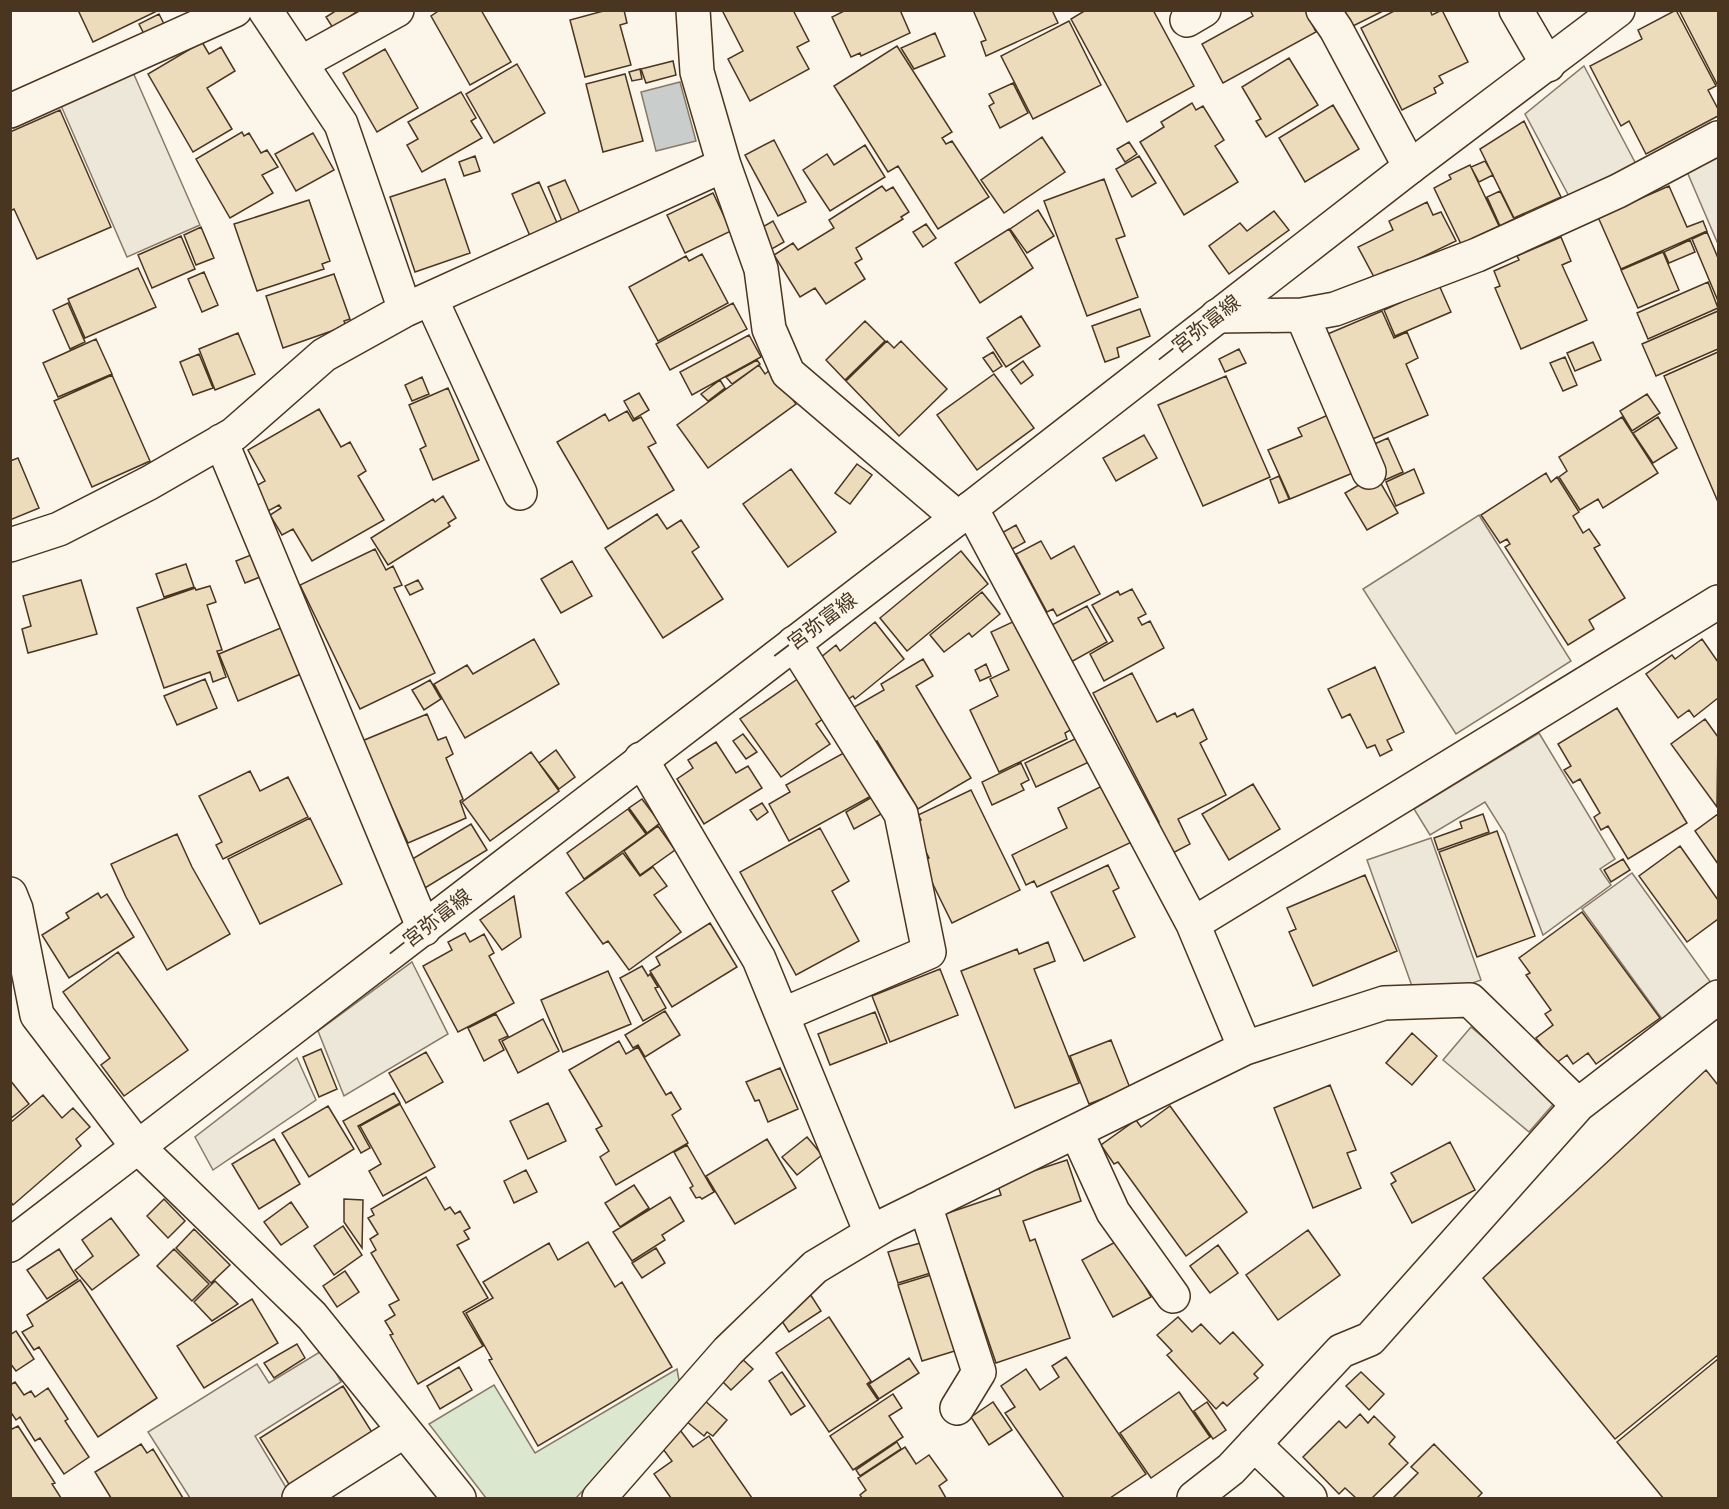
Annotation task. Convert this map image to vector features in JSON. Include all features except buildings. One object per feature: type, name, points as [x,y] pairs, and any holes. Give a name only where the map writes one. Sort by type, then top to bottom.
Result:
[{"type":"street","points":[[10,111],[235,10]]},
{"type":"street","points":[[265,10],[341,124],[418,304],[520,493]]},
{"type":"street","points":[[301,63],[397,10]]},
{"type":"street","points":[[693,10],[697,72],[724,165],[760,269],[769,328],[788,373],[964,513],[1193,924],[1245,1048]]},
{"type":"street","points":[[1323,10],[1336,28],[1410,167]]},
{"type":"street","points":[[1516,10],[1548,65]]},
{"type":"street","name":"一宮弥富線","points":[[10,1245],[424,929],[641,759],[964,513],[1410,167],[1618,10]]},
{"type":"street","points":[[1217,316],[1302,315],[1335,309],[1477,255],[1618,191],[1719,138]]},
{"type":"street","points":[[10,545],[59,529],[150,483],[234,434],[324,356],[418,304],[724,165]]},
{"type":"street","points":[[1302,315],[1369,472]]},
{"type":"street","points":[[221,441],[424,929]]},
{"type":"street","points":[[1193,924],[1719,602]]},
{"type":"street","points":[[782,1015],[929,952],[901,814],[794,643]]},
{"type":"street","points":[[641,759],[759,958],[871,1233]]},
{"type":"street","points":[[10,894],[16,909],[37,1015],[137,1146],[312,1316],[459,1498]]},
{"type":"street","points":[[1194,1498],[1231,1469],[1341,1351],[1370,1340],[1578,1105],[1719,997]]},
{"type":"street","points":[[599,1498],[728,1351],[815,1268],[871,1233],[925,1205],[1245,1048],[1384,1003],[1470,1000],[1578,1105]]},
{"type":"street","points":[[1076,1131],[1113,1212],[1173,1296]]},
{"type":"street","points":[[925,1205],[979,1372],[957,1408]]},
{"type":"street","points":[[299,1498],[404,1431]]},
{"type":"street","points":[[1254,1444],[1310,1498]]},
{"type":"green space","points":[[677,1369],[680,1386],[576,1498],[486,1498],[429,1424],[494,1385],[535,1453]]},
{"type":"shaded area","points":[[1584,66],[1637,166],[1571,200],[1525,114]]},
{"type":"shaded area","points":[[132,70],[200,225],[127,257],[59,101]]},
{"type":"shaded area","points":[[680,82],[696,141],[656,151],[641,92]]},
{"type":"shaded area","points":[[1718,148],[1718,244],[1685,167]]},
{"type":"shaded area","points":[[1479,515],[1571,661],[1456,734],[1363,589]]},
{"type":"shaded area","points":[[1539,733],[1615,859],[1600,869],[1611,885],[1543,935],[1505,834],[1485,802],[1430,835],[1414,809]]},
{"type":"shaded area","points":[[1431,838],[1481,980],[1450,991],[1413,989],[1367,860]]},
{"type":"shaded area","points":[[1632,873],[1714,987],[1665,1023],[1582,909]]},
{"type":"shaded area","points":[[412,962],[448,1034],[344,1096],[318,1031]]},
{"type":"shaded area","points":[[1471,1027],[1557,1100],[1529,1132],[1443,1060]]},
{"type":"shaded area","points":[[297,1058],[316,1100],[213,1170],[195,1137]]},
{"type":"shaded area","points":[[323,1350],[341,1382],[255,1436],[290,1494],[283,1498],[190,1498],[148,1432],[257,1364],[269,1383]]}]
